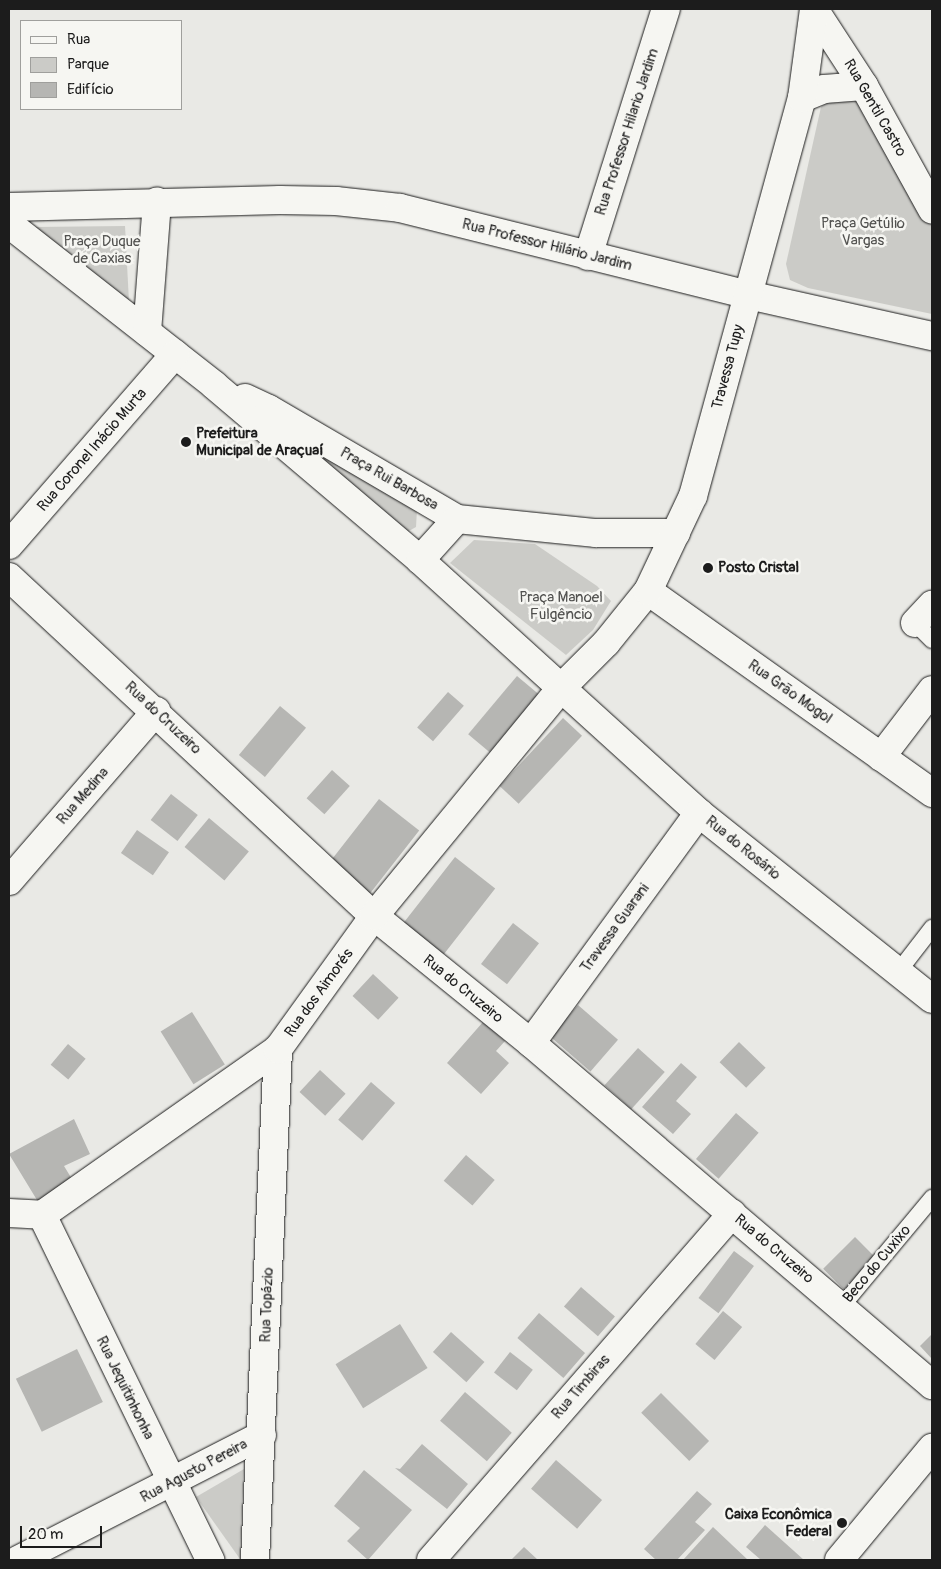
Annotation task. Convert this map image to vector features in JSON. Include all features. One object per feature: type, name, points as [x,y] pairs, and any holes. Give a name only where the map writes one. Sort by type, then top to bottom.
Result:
[{"type":"street","name":"Rua Professor Hilario Jardim","points":[[588,256],[666,9]]},
{"type":"street","name":"Rua Gentil Castro","points":[[814,9],[864,86],[932,209]]},
{"type":"street","name":"Travessa Tupy","points":[[562,687],[606,643],[648,591],[693,496],[802,98],[814,9]]},
{"type":"street","points":[[802,98],[824,89],[864,86]]},
{"type":"street","name":"Rua Professor Hilário Jardim","points":[[157,201],[336,201],[400,208],[748,295],[932,336]]},
{"type":"street","points":[[9,207],[157,201],[147,332]]},
{"type":"street","points":[[9,224],[175,354]]},
{"type":"street","name":"Praça Rui Barbosa","points":[[175,354],[420,560]]},
{"type":"street","name":"Rua Coronel Inácio Murta","points":[[9,546],[175,354]]},
{"type":"street","name":"Praça Rui Barbosa","points":[[214,385],[269,408],[457,519]]},
{"type":"street","points":[[562,687],[420,560],[457,519],[596,533],[676,533]]},
{"type":"street","name":"Rua do Cruzeiro","points":[[9,576],[374,916],[530,1044],[842,1306],[932,1385]]},
{"type":"street","name":"Rua Grão Mogol","points":[[648,591],[932,793]]},
{"type":"street","name":"Rua do Rosário","points":[[562,687],[699,813],[932,999]]},
{"type":"street","name":"Rua dos Aimorés","points":[[42,1215],[278,1049],[374,916],[562,687]]},
{"type":"street","points":[[881,757],[932,690]]},
{"type":"street","name":"Rua Medina","points":[[9,881],[156,711]]},
{"type":"street","name":"Travessa Guarani","points":[[530,1044],[699,813]]},
{"type":"street","name":"Rua Topázio","points":[[255,1560],[278,1049]]},
{"type":"street","points":[[9,1212],[42,1215]]},
{"type":"street","name":"Rua Timbiras","points":[[431,1560],[732,1214]]},
{"type":"street","name":"Rua Jequitinhonha","points":[[42,1215],[210,1560]]},
{"type":"street","name":"Rua Agusto Pereira","points":[[18,1560],[172,1484],[262,1435]]},
{"type":"street","points":[[839,1560],[932,1448]]},
{"type":"lane","points":[[898,972],[932,928]]},
{"type":"lane","name":"Beco do Cuxixo","points":[[842,1306],[932,1198]]},
{"type":"green space","name":"Praça Getúlio Vargas","points":[[855,95],[932,219],[932,314],[808,288],[790,280],[786,264],[821,107],[834,97]]},
{"type":"green space","name":"Praça Duque de Caxias","points":[[125,226],[129,302],[35,227]]},
{"type":"green space","points":[[318,454],[417,509],[416,527],[407,532],[316,463]]},
{"type":"green space","name":"Praça Manoel Fulgêncio","points":[[474,540],[535,544],[597,586],[611,601],[593,630],[566,655],[450,563]]},
{"type":"green space","points":[[244,1469],[240,1559],[196,1497]]},
{"type":"building","points":[[517,676],[540,695],[491,754],[468,734]]},
{"type":"building","points":[[448,692],[464,706],[433,741],[417,727]]},
{"type":"building","points":[[280,706],[306,728],[265,777],[239,755]]},
{"type":"building","points":[[563,718],[582,736],[519,804],[500,786]]},
{"type":"building","points":[[332,770],[350,786],[324,814],[307,798]]},
{"type":"building","points":[[171,794],[198,815],[177,841],[151,820]]},
{"type":"building","points":[[379,799],[419,830],[367,897],[327,866]]},
{"type":"building","points":[[209,818],[249,851],[224,881],[185,847]]},
{"type":"building","points":[[137,830],[169,852],[153,875],[121,853]]},
{"type":"building","points":[[455,857],[495,888],[443,955],[403,924]]},
{"type":"building","points":[[513,923],[539,943],[507,984],[481,964]]},
{"type":"building","points":[[373,974],[399,998],[378,1020],[353,996]]},
{"type":"building","points":[[578,1005],[618,1040],[590,1071],[550,1037]]},
{"type":"building","points":[[192,1012],[225,1065],[193,1084],[161,1032]]},
{"type":"building","points":[[483,1022],[505,1041],[496,1051],[509,1063],[481,1094],[447,1063]]},
{"type":"building","points":[[739,1042],[766,1068],[746,1088],[720,1062]]},
{"type":"building","points":[[68,1044],[86,1059],[68,1079],[51,1065]]},
{"type":"building","points":[[638,1048],[665,1072],[631,1109],[605,1085]]},
{"type":"building","points":[[681,1063],[697,1077],[676,1101],[691,1114],[673,1134],[642,1107]]},
{"type":"building","points":[[320,1070],[346,1094],[325,1116],[300,1092]]},
{"type":"building","points":[[371,1082],[395,1103],[362,1141],[338,1120]]},
{"type":"building","points":[[736,1113],[759,1133],[719,1179],[696,1159]]},
{"type":"building","points":[[74,1119],[90,1154],[64,1166],[75,1184],[40,1205],[9,1154]]},
{"type":"building","points":[[466,1155],[495,1180],[472,1206],[444,1181]]},
{"type":"building","points":[[855,1237],[877,1259],[845,1291],[823,1269]]},
{"type":"building","points":[[734,1251],[754,1266],[718,1313],[698,1298]]},
{"type":"building","points":[[581,1287],[615,1317],[598,1336],[564,1307]]},
{"type":"building","points":[[723,1311],[742,1327],[715,1360],[695,1344]]},
{"type":"building","points":[[539,1313],[585,1353],[563,1378],[517,1338]]},
{"type":"building","points":[[400,1324],[428,1368],[363,1408],[336,1364]]},
{"type":"building","points":[[451,1332],[484,1362],[466,1382],[433,1352]]},
{"type":"building","points":[[932,1334],[932,1359],[920,1346]]},
{"type":"building","points":[[77,1349],[103,1402],[42,1432],[16,1379]]},
{"type":"building","points":[[510,1352],[533,1370],[517,1390],[494,1372]]},
{"type":"building","points":[[465,1392],[512,1433],[487,1461],[440,1421]]},
{"type":"building","points":[[661,1393],[709,1441],[689,1461],[641,1413]]},
{"type":"building","points":[[422,1444],[468,1484],[447,1509],[395,1468],[400,1469]]},
{"type":"building","points":[[556,1460],[602,1500],[577,1529],[531,1489]]},
{"type":"building","points":[[364,1470],[412,1510],[368,1560],[347,1541],[360,1528],[334,1506]]},
{"type":"building","points":[[697,1491],[712,1504],[695,1522],[705,1530],[677,1560],[656,1560],[644,1549]]},
{"type":"building","points":[[765,1525],[804,1560],[761,1560],[746,1547]]},
{"type":"building","points":[[713,1527],[748,1560],[683,1560]]},
{"type":"building","points":[[524,1547],[538,1560],[511,1560]]},
{"type":"place","name":"Prefeitura Municipal de Araçuaí","points":[[186,442]]},
{"type":"place","name":"Posto Cristal","points":[[708,568]]},
{"type":"place","name":"Caixa Econômica Federal","points":[[842,1523]]}]
